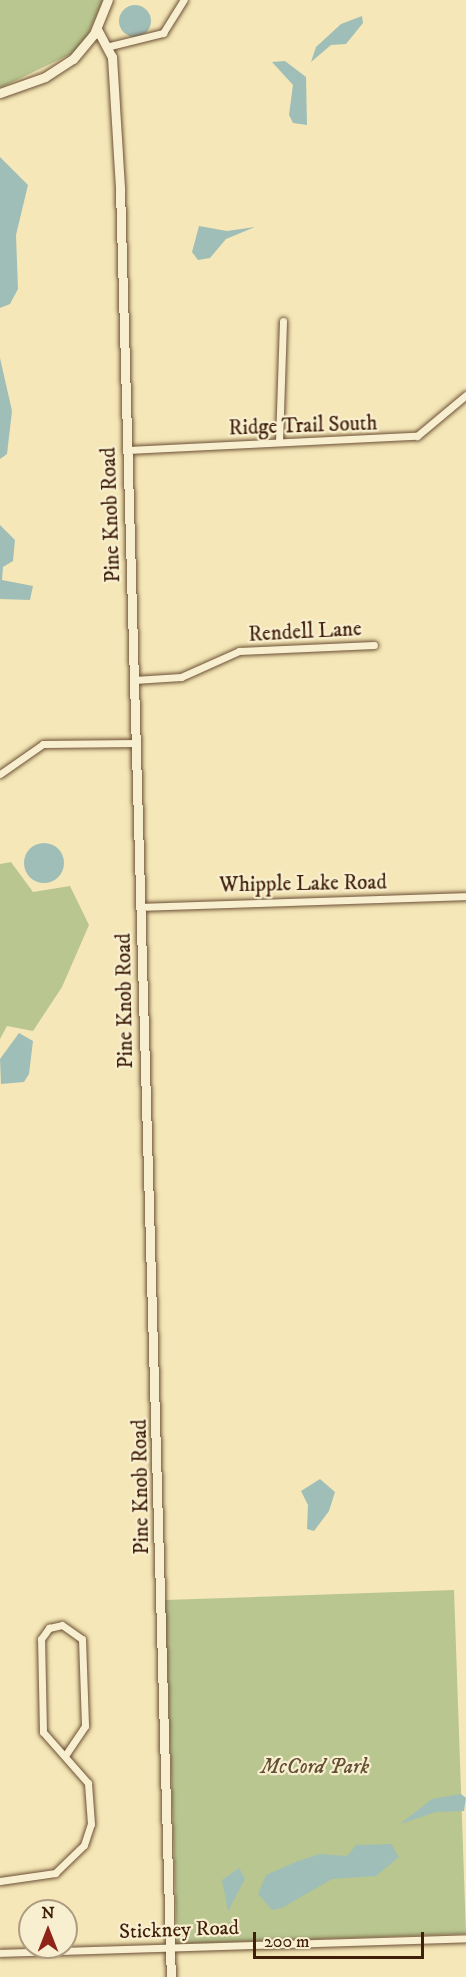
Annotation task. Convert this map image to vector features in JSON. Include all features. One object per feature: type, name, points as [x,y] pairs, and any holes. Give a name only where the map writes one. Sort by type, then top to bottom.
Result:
[{"type":"street","points":[[0,93],[63,66],[97,29],[108,0]]},
{"type":"street","points":[[97,29],[110,46],[163,33],[184,0]]},
{"type":"street","name":"Pine Knob Road","points":[[110,46],[120,189],[171,1977]]},
{"type":"street","points":[[279,442],[283,321]]},
{"type":"street","name":"Ridge Trail South","points":[[126,450],[417,436],[466,395]]},
{"type":"street","name":"Rendell Lane","points":[[134,680],[181,677],[239,651],[374,645]]},
{"type":"street","points":[[0,774],[43,744],[136,743]]},
{"type":"street","name":"Whipple Lake Road","points":[[141,907],[466,896]]},
{"type":"street","points":[[0,1881],[55,1873],[84,1845],[93,1805],[88,1783],[66,1754],[43,1732],[41,1639],[62,1625],[82,1639],[85,1726],[66,1754]]},
{"type":"street","name":"Stickney Road","points":[[0,1953],[466,1938]]},
{"type":"green space","points":[[0,0],[103,0],[87,37],[73,53],[0,88]]},
{"type":"green space","points":[[11,862],[33,892],[70,886],[89,925],[62,987],[33,1031],[7,1026],[0,1039],[0,864]]},
{"type":"green space","name":"McCord Park","points":[[454,1590],[466,1934],[177,1944],[165,1600]]},
{"type":"water","points":[[135,5],[146,10],[151,21],[146,32],[135,37],[124,32],[119,21],[124,10]]},
{"type":"water","points":[[362,16],[363,23],[346,44],[331,45],[311,62],[316,47],[341,24]]},
{"type":"water","points":[[285,61],[306,77],[307,125],[293,123],[289,115],[293,85],[272,62]]},
{"type":"water","points":[[0,157],[28,185],[16,235],[18,289],[10,304],[0,308]]},
{"type":"water","points":[[199,226],[227,231],[255,227],[226,239],[210,258],[198,260],[192,252]]},
{"type":"water","points":[[0,358],[12,411],[7,454],[0,459]]},
{"type":"water","points":[[0,525],[15,540],[13,561],[3,567],[2,580],[33,586],[30,600],[0,599]]},
{"type":"water","points":[[44,843],[52,844],[58,849],[63,855],[63,871],[58,877],[52,882],[44,883],[36,882],[30,877],[25,871],[24,863],[25,855],[30,849],[36,844]]},
{"type":"water","points":[[19,1033],[33,1041],[29,1074],[24,1082],[1,1084],[0,1059]]},
{"type":"water","points":[[320,1479],[335,1492],[329,1511],[314,1531],[307,1529],[308,1505],[301,1491]]},
{"type":"water","points":[[461,1794],[466,1798],[464,1811],[436,1812],[400,1824],[432,1799]]},
{"type":"water","points":[[391,1844],[399,1857],[376,1876],[332,1879],[282,1908],[272,1910],[258,1894],[266,1875],[298,1861],[320,1854],[347,1856],[356,1845]]},
{"type":"water","points":[[239,1868],[245,1879],[228,1911],[222,1880]]}]
